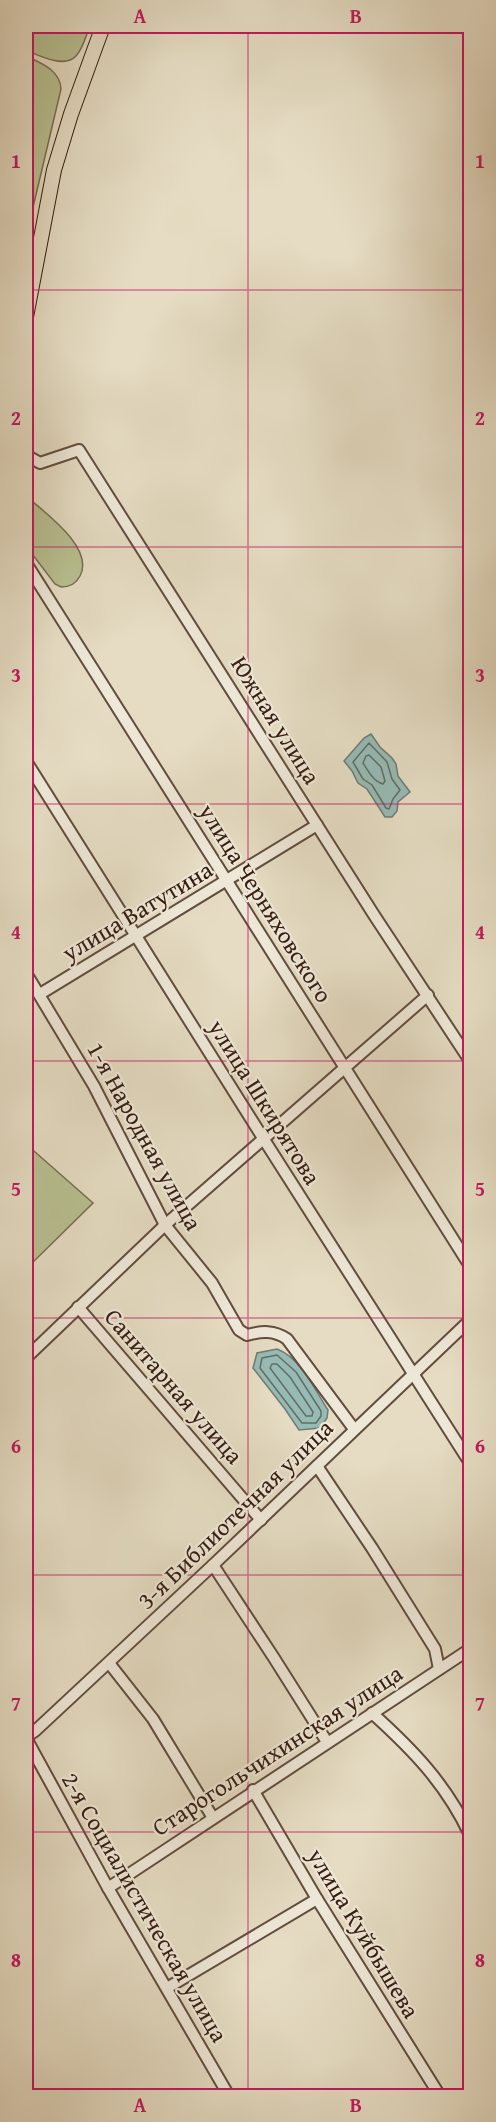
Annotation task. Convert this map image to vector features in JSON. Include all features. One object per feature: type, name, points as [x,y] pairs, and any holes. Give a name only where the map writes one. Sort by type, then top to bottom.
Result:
[{"type":"main road","points":[[26,317],[54,170],[71,114],[103,26]]},
{"type":"street","name":"Южная улица","points":[[26,455],[40,463],[79,450],[317,825],[471,1061]]},
{"type":"street","name":"улица Черняховского","points":[[26,563],[471,1266]]},
{"type":"street","name":"улица Шкирятова","points":[[26,762],[262,1138],[471,1463]]},
{"type":"street","name":"улица Ватутина","points":[[40,994],[317,825]]},
{"type":"street","name":"1-я Народная улица","points":[[26,973],[94,1086],[165,1225],[212,1283],[243,1334],[274,1332],[287,1339],[354,1429]]},
{"type":"street","points":[[26,1358],[165,1225],[428,995]]},
{"type":"street","name":"Санитарная улица","points":[[78,1307],[261,1520]]},
{"type":"street","name":"3-я Библиотечная улица","points":[[26,1738],[109,1663],[471,1320]]},
{"type":"street","points":[[317,1466],[435,1649],[439,1669]]},
{"type":"street","points":[[213,1565],[327,1742]]},
{"type":"street","name":"Старогольчихинская улица","points":[[108,1888],[471,1648]]},
{"type":"street","points":[[109,1663],[153,1719],[213,1818]]},
{"type":"street","points":[[372,1713],[408,1746],[432,1774],[452,1799],[471,1835]]},
{"type":"street","name":"2-я Социалистическая улица","points":[[26,1738],[108,1888],[229,2097]]},
{"type":"street","name":"улица Куйбышева","points":[[254,1790],[317,1899],[440,2097]]},
{"type":"street","points":[[167,1988],[317,1899]]},
{"type":"green space","points":[[26,26],[90,26],[76,56],[71,60],[58,61],[26,50]]},
{"type":"green space","points":[[26,56],[53,72],[60,82],[61,89],[26,237]]},
{"type":"green space","points":[[26,496],[55,521],[74,543],[80,554],[83,565],[80,576],[72,584],[61,587],[55,584],[26,546]]},
{"type":"green space","points":[[26,1144],[93,1203],[26,1269]]},
{"type":"water","points":[[371,734],[392,758],[396,764],[398,776],[410,792],[398,802],[397,811],[392,817],[385,817],[367,789],[358,783],[344,761],[364,738]]},
{"type":"water","points":[[277,1349],[286,1353],[300,1367],[328,1410],[327,1418],[320,1428],[299,1430],[253,1368],[257,1353]]}]
